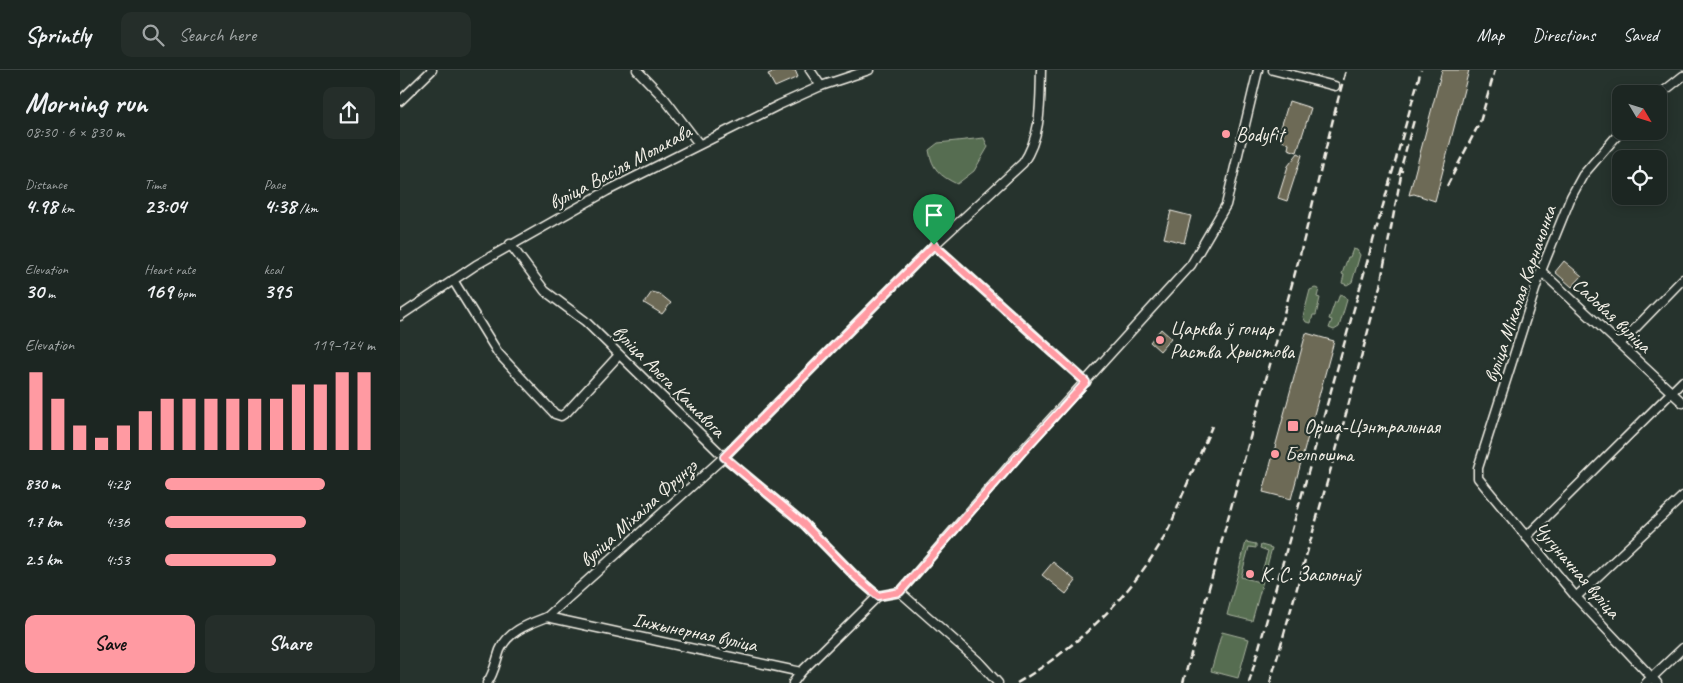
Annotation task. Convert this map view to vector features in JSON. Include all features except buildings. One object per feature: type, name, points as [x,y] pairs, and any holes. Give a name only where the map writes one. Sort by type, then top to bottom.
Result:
[{"type":"street","points":[[400,101],[432,70]]},
{"type":"street","points":[[636,70],[664,98],[699,144]]},
{"type":"street","points":[[810,70],[821,86]]},
{"type":"street","name":"вуліца Васіля Молакава","points":[[400,316],[510,244],[607,191],[699,144],[821,86],[868,70]]},
{"type":"street","name":"вуліца Міхаіла Фрунзэ","points":[[547,617],[724,457],[934,245],[1023,163],[1031,151],[1038,126],[1041,70]]},
{"type":"street","points":[[793,683],[878,596],[900,592],[1017,457],[1191,264],[1226,205],[1258,70]]},
{"type":"street","points":[[1273,70],[1334,86]]},
{"type":"street","points":[[1668,88],[1683,76]]},
{"type":"street","name":"вуліца Мікалая Карначонка","points":[[1480,482],[1478,468],[1541,271],[1571,197],[1583,175],[1613,140]]},
{"type":"street","name":"вуліца Алега Кашавога","points":[[510,244],[545,291],[585,321],[724,457],[803,523],[856,577],[878,596]]},
{"type":"street","points":[[934,245],[1086,382]]},
{"type":"street","name":"Садовая вуліца","points":[[1541,271],[1683,403]]},
{"type":"street","points":[[1620,344],[1683,279]]},
{"type":"street","points":[[453,280],[498,353],[555,414],[561,416],[567,412],[619,355]]},
{"type":"street","points":[[1526,536],[1683,381]]},
{"type":"street","name":"Чугуначная вуліца","points":[[1480,482],[1651,681]]},
{"type":"street","points":[[1576,596],[1683,496]]},
{"type":"street","points":[[900,592],[978,661],[998,683]]},
{"type":"street","points":[[487,683],[491,678],[501,649],[510,636],[521,628],[547,617]]},
{"type":"street","name":"Інжынерная вуліца","points":[[547,617],[802,672]]},
{"type":"street","points":[[1651,681],[1683,648]]},
{"type":"green space","points":[[984,138],[988,147],[974,171],[957,184],[941,175],[932,162],[929,150],[938,143]]},
{"type":"green space","points":[[1353,249],[1357,250],[1360,255],[1352,282],[1347,285],[1342,283],[1344,275],[1342,274]]},
{"type":"green space","points":[[1319,289],[1317,297],[1320,298],[1316,315],[1313,315],[1311,323],[1306,322],[1303,317],[1310,290]]},
{"type":"green space","points":[[1340,294],[1347,300],[1339,327],[1334,330],[1329,328],[1332,320],[1329,319]]},
{"type":"green space","points":[[1246,542],[1256,544],[1256,548],[1249,547],[1241,577],[1259,582],[1268,551],[1260,548],[1261,545],[1272,548],[1252,621],[1227,615]]},
{"type":"green space","points":[[1222,632],[1249,639],[1238,678],[1211,671]]},
{"type":"railway","points":[[1183,683],[1298,262],[1346,70]]},
{"type":"railway","points":[[1249,683],[1421,70]]},
{"type":"railway","points":[[1447,186],[1480,122],[1495,70]]},
{"type":"railway","points":[[1399,175],[1414,120]]},
{"type":"railway","points":[[1270,683],[1339,440],[1380,286],[1402,170]]},
{"type":"railway","points":[[1017,683],[1080,638],[1099,621],[1133,583],[1168,530],[1212,426]]},
{"type":"place","name":"Bodyfit","points":[[1226,134]]},
{"type":"place","name":"Царква ў гонар Раства Хрыстова","points":[[1160,340]]},
{"type":"place","name":"Орша-Цэнтральная","points":[[1293,426]]},
{"type":"place","name":"Белпошта","points":[[1275,454]]},
{"type":"place","name":"К. С. Заслонаў","points":[[1250,574]]},
{"type":"route","points":[[934,245],[1086,382],[900,592],[878,596],[856,577],[803,523],[724,457],[934,245]]}]
